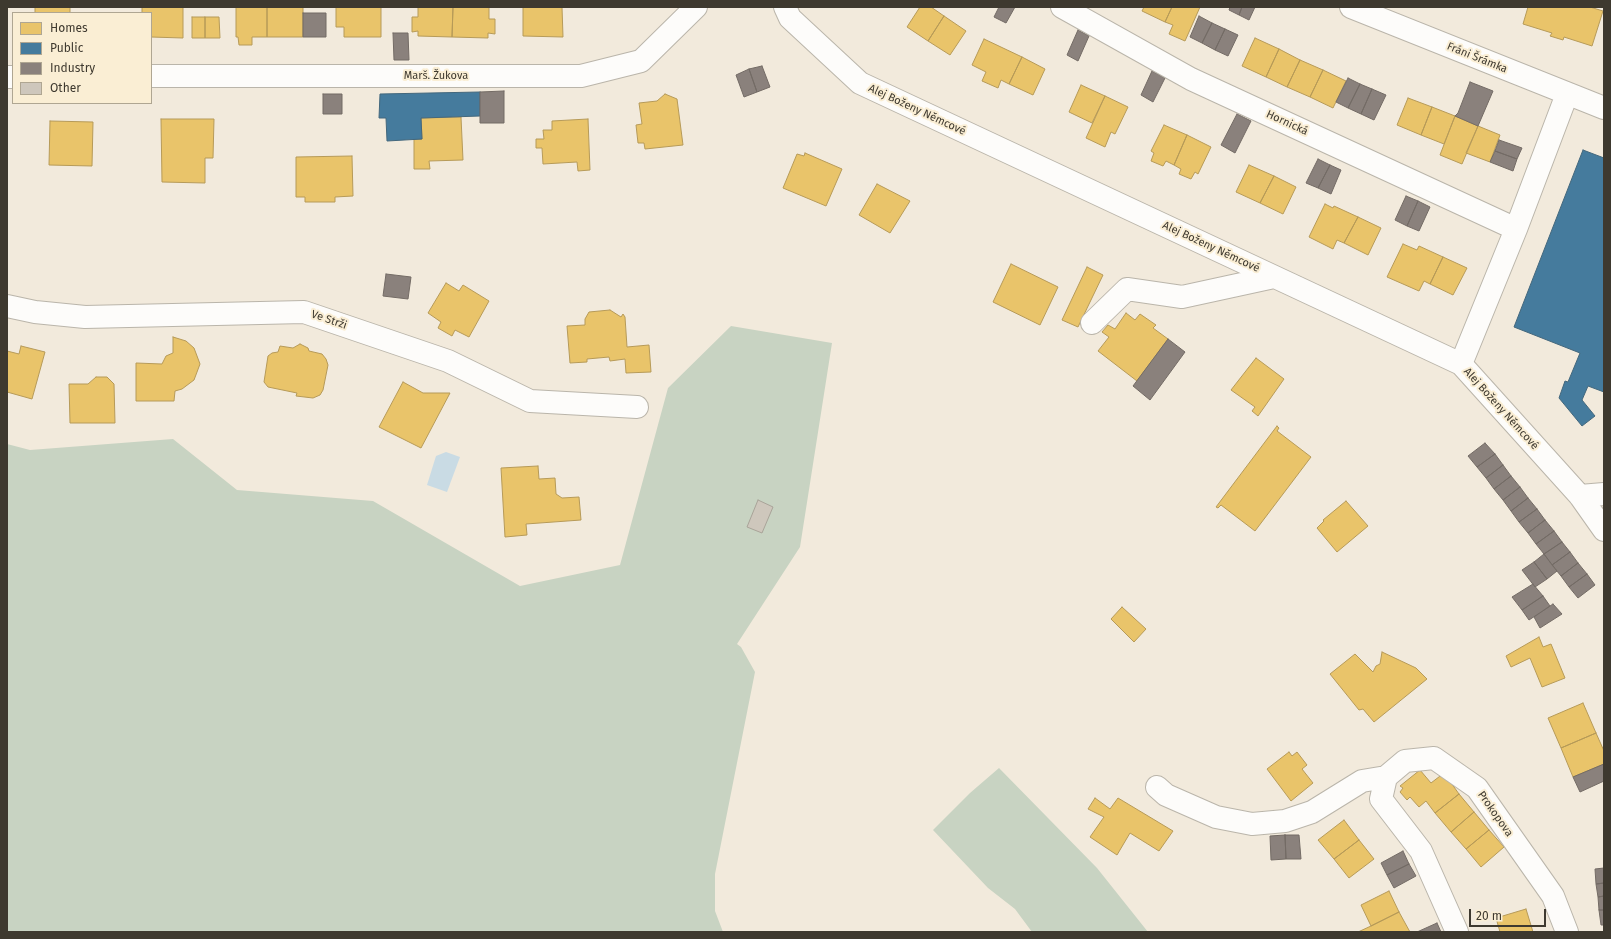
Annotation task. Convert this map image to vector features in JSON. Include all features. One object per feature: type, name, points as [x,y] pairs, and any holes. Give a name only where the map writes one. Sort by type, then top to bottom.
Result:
[{"type":"street","name":"Marš. Žukova","points":[[152,76],[581,76],[641,61],[696,7]]},
{"type":"street","name":"Alej Boženy Němcové","points":[[785,7],[790,18],[860,84],[1461,364],[1580,496],[1604,530]]},
{"type":"street","name":"Hornická","points":[[1062,7],[1191,79],[1516,229]]},
{"type":"street","name":"Fráni Šrámka","points":[[1351,7],[1604,108]]},
{"type":"street","points":[[1461,364],[1516,229],[1567,94]]},
{"type":"street","points":[[1092,323],[1126,289],[1182,296],[1274,277]]},
{"type":"street","name":"Ve Strži","points":[[7,306],[36,312],[85,317],[304,312],[448,361],[530,401],[637,407]]},
{"type":"street","points":[[1580,496],[1604,494]]},
{"type":"street","name":"Prokopova","points":[[1386,777],[1405,761],[1434,758],[1477,788],[1553,896],[1567,932]]},
{"type":"street","points":[[1158,787],[1166,794],[1216,817],[1252,824],[1286,821],[1312,812],[1362,781],[1386,777],[1381,799],[1421,851],[1457,932]]},
{"type":"green space","points":[[731,326],[832,343],[800,547],[737,644],[741,647],[755,672],[715,874],[715,911],[723,932],[7,932],[7,444],[30,450],[173,439],[237,490],[373,501],[520,586],[620,565],[668,388]]},
{"type":"green space","points":[[999,768],[1097,868],[1148,932],[1032,932],[1015,909],[988,888],[933,830],[970,793]]},
{"type":"shaded area","points":[[446,452],[460,457],[447,492],[427,485],[436,456]]},
{"type":"building: Homes","points":[[35,7],[70,7],[70,12],[35,12]]},
{"type":"building: Homes","points":[[142,7],[183,7],[183,38],[152,37],[152,12],[142,12]]},
{"type":"building: Homes","points":[[236,7],[267,7],[267,37],[252,37],[252,45],[239,45],[238,37],[236,37]]},
{"type":"building: Homes","points":[[267,7],[303,7],[303,37],[267,37]]},
{"type":"building: Homes","points":[[336,7],[381,7],[381,37],[344,37],[344,27],[336,27]]},
{"type":"building: Homes","points":[[418,7],[453,7],[452,37],[418,36],[418,31],[412,32],[412,17],[418,17]]},
{"type":"building: Homes","points":[[453,7],[489,7],[489,19],[495,19],[495,34],[488,33],[488,38],[452,37]]},
{"type":"building: Homes","points":[[523,7],[562,7],[563,37],[523,36]]},
{"type":"building: Homes","points":[[920,7],[931,7],[944,16],[928,41],[907,27]]},
{"type":"building: Homes","points":[[1144,7],[1172,7],[1165,22],[1142,11]]},
{"type":"building: Homes","points":[[1172,7],[1200,7],[1185,41],[1169,34],[1173,25],[1165,22]]},
{"type":"building: Homes","points":[[1528,7],[1590,7],[1603,11],[1592,46],[1564,37],[1563,40],[1550,36],[1552,33],[1523,24]]},
{"type":"building: Homes","points":[[944,16],[966,31],[950,55],[928,41]]},
{"type":"building: Homes","points":[[192,17],[205,17],[205,38],[192,38]]},
{"type":"building: Homes","points":[[205,17],[219,17],[220,38],[205,38]]},
{"type":"building: Homes","points":[[1255,38],[1279,49],[1266,77],[1242,66]]},
{"type":"building: Homes","points":[[984,39],[1022,57],[1009,84],[1001,80],[998,88],[982,81],[986,72],[972,65]]},
{"type":"building: Homes","points":[[1279,49],[1300,60],[1287,87],[1266,77]]},
{"type":"building: Homes","points":[[1022,57],[1045,69],[1033,95],[1009,84]]},
{"type":"building: Homes","points":[[1300,60],[1323,70],[1310,97],[1287,87]]},
{"type":"building: Homes","points":[[1323,70],[1346,81],[1333,108],[1310,97]]},
{"type":"building: Homes","points":[[1081,85],[1105,96],[1092,123],[1069,112]]},
{"type":"building: Homes","points":[[665,94],[677,99],[683,145],[645,149],[644,143],[638,143],[636,125],[642,124],[639,103],[657,101]]},
{"type":"building: Homes","points":[[1105,96],[1128,107],[1115,134],[1111,132],[1105,147],[1086,138]]},
{"type":"building: Homes","points":[[1408,98],[1432,107],[1421,135],[1397,125]]},
{"type":"building: Homes","points":[[1432,107],[1455,116],[1444,144],[1421,135]]},
{"type":"building: Homes","points":[[1455,116],[1478,126],[1462,164],[1440,155]]},
{"type":"building: Homes","points":[[461,117],[463,160],[429,161],[430,169],[414,169],[414,139],[422,139],[421,118]]},
{"type":"building: Homes","points":[[161,119],[214,119],[213,158],[205,158],[205,183],[162,182]]},
{"type":"building: Homes","points":[[588,119],[590,170],[578,171],[577,162],[543,164],[542,148],[536,148],[536,139],[544,139],[543,130],[552,130],[552,121]]},
{"type":"building: Homes","points":[[50,121],[93,122],[92,166],[49,165]]},
{"type":"building: Homes","points":[[1164,125],[1187,135],[1174,165],[1166,161],[1163,166],[1151,161],[1154,153],[1151,151]]},
{"type":"building: Homes","points":[[1478,126],[1500,135],[1490,162],[1466,153]]},
{"type":"building: Homes","points":[[1187,135],[1211,147],[1198,174],[1195,172],[1191,179],[1179,174],[1181,169],[1174,165]]},
{"type":"building: Homes","points":[[805,153],[842,169],[826,206],[783,188],[797,154],[804,156]]},
{"type":"building: Homes","points":[[352,156],[353,196],[335,197],[335,202],[305,202],[305,197],[296,197],[296,157]]},
{"type":"building: Homes","points":[[1249,165],[1274,176],[1260,203],[1236,192]]},
{"type":"building: Homes","points":[[1274,176],[1296,187],[1283,214],[1260,203]]},
{"type":"building: Homes","points":[[877,184],[910,201],[890,233],[859,215]]},
{"type":"building: Homes","points":[[1325,204],[1333,208],[1334,206],[1358,217],[1344,243],[1337,240],[1333,249],[1309,237]]},
{"type":"building: Homes","points":[[1358,217],[1381,228],[1368,255],[1344,243]]},
{"type":"building: Homes","points":[[1403,244],[1417,250],[1419,246],[1443,257],[1430,284],[1424,281],[1419,291],[1387,277]]},
{"type":"building: Homes","points":[[1443,257],[1467,268],[1453,295],[1430,284]]},
{"type":"building: Homes","points":[[1011,264],[1058,287],[1040,325],[993,302]]},
{"type":"building: Homes","points":[[1087,267],[1103,275],[1078,327],[1062,320]]},
{"type":"building: Homes","points":[[446,283],[459,291],[463,285],[489,301],[469,337],[455,330],[452,336],[438,328],[441,322],[428,313]]},
{"type":"building: Homes","points":[[610,310],[621,317],[623,314],[625,317],[627,347],[649,345],[651,372],[626,373],[625,359],[610,361],[609,357],[587,359],[587,362],[570,363],[567,326],[585,325],[585,319],[589,312]]},
{"type":"building: Homes","points":[[1126,313],[1135,320],[1140,314],[1156,325],[1153,328],[1168,339],[1137,381],[1098,351],[1109,337],[1102,332],[1108,325],[1115,329]]},
{"type":"building: Homes","points":[[173,337],[186,341],[194,348],[200,364],[194,380],[182,389],[175,391],[174,401],[136,401],[136,363],[162,364],[166,356],[173,353]]},
{"type":"building: Homes","points":[[300,344],[308,348],[309,351],[322,354],[328,365],[323,390],[320,395],[313,398],[296,396],[297,393],[268,387],[264,382],[268,356],[272,353],[278,352],[280,346],[293,348]]},
{"type":"building: Homes","points":[[21,346],[45,352],[32,399],[7,392],[7,351],[19,354]]},
{"type":"building: Homes","points":[[1256,358],[1284,379],[1258,416],[1252,411],[1255,407],[1231,390]]},
{"type":"building: Homes","points":[[96,377],[107,377],[114,384],[115,423],[70,423],[69,384],[88,384]]},
{"type":"building: Homes","points":[[403,382],[423,393],[450,393],[421,448],[379,427]]},
{"type":"building: Homes","points":[[1277,426],[1279,428],[1277,431],[1311,457],[1255,531],[1221,505],[1218,508],[1216,507]]},
{"type":"building: Homes","points":[[538,466],[539,479],[555,478],[556,494],[562,498],[579,497],[581,520],[526,524],[527,535],[505,537],[501,468]]},
{"type":"building: Homes","points":[[1346,501],[1368,526],[1337,552],[1317,528],[1324,521],[1323,520]]},
{"type":"building: Homes","points":[[1122,607],[1146,629],[1134,642],[1111,619]]},
{"type":"building: Homes","points":[[1539,637],[1543,647],[1551,644],[1565,678],[1542,687],[1530,658],[1511,667],[1506,656]]},
{"type":"building: Homes","points":[[1382,652],[1416,668],[1427,679],[1374,722],[1363,709],[1359,710],[1330,674],[1355,654],[1373,672],[1376,666],[1380,664]]},
{"type":"building: Homes","points":[[1583,703],[1596,733],[1561,748],[1548,718]]},
{"type":"building: Homes","points":[[1596,733],[1604,751],[1604,764],[1573,777],[1561,748]]},
{"type":"building: Homes","points":[[1289,752],[1292,756],[1297,752],[1307,765],[1302,769],[1313,783],[1291,801],[1267,769]]},
{"type":"building: Homes","points":[[1420,770],[1431,783],[1444,773],[1459,794],[1435,813],[1426,801],[1419,807],[1410,797],[1407,800],[1400,792],[1403,788],[1400,786]]},
{"type":"building: Homes","points":[[1459,794],[1474,812],[1451,832],[1435,813]]},
{"type":"building: Homes","points":[[1095,798],[1110,809],[1118,798],[1173,831],[1159,851],[1130,833],[1117,855],[1090,837],[1104,817],[1088,809]]},
{"type":"building: Homes","points":[[1474,812],[1489,830],[1466,849],[1451,832]]},
{"type":"building: Homes","points":[[1344,820],[1359,840],[1334,859],[1318,840]]},
{"type":"building: Homes","points":[[1489,830],[1504,847],[1481,867],[1466,849]]},
{"type":"building: Homes","points":[[1359,840],[1374,859],[1349,878],[1334,859]]},
{"type":"building: Homes","points":[[1389,891],[1399,912],[1371,926],[1361,905]]},
{"type":"building: Homes","points":[[1526,909],[1533,932],[1500,932],[1496,918]]},
{"type":"building: Homes","points":[[1399,912],[1410,932],[1358,932],[1371,926]]},
{"type":"building: Public","points":[[480,92],[480,116],[421,118],[422,139],[387,141],[386,118],[379,118],[380,94]]},
{"type":"building: Public","points":[[1583,150],[1604,158],[1604,392],[1588,386],[1582,400],[1595,416],[1582,426],[1559,398],[1565,381],[1568,382],[1580,353],[1514,327]]},
{"type":"building: Industry","points":[[999,7],[1015,7],[1006,23],[994,17]]},
{"type":"building: Industry","points":[[1230,7],[1242,7],[1239,15],[1229,10]]},
{"type":"building: Industry","points":[[1242,7],[1255,7],[1249,20],[1239,15]]},
{"type":"building: Industry","points":[[303,13],[326,13],[326,37],[303,37]]},
{"type":"building: Industry","points":[[1199,16],[1212,23],[1202,43],[1190,37]]},
{"type":"building: Industry","points":[[1212,23],[1225,29],[1215,50],[1202,43]]},
{"type":"building: Industry","points":[[1225,29],[1238,35],[1228,56],[1215,50]]},
{"type":"building: Industry","points":[[1078,30],[1089,36],[1078,61],[1067,55]]},
{"type":"building: Industry","points":[[393,33],[408,33],[409,60],[394,60]]},
{"type":"building: Industry","points":[[762,66],[770,87],[757,92],[749,69]]},
{"type":"building: Industry","points":[[749,69],[757,92],[744,97],[736,75]]},
{"type":"building: Industry","points":[[1152,71],[1165,78],[1153,102],[1141,95]]},
{"type":"building: Industry","points":[[1348,78],[1360,84],[1348,108],[1336,102]]},
{"type":"building: Industry","points":[[1470,82],[1493,91],[1478,126],[1455,116],[1458,113]]},
{"type":"building: Industry","points":[[1360,84],[1372,89],[1361,114],[1348,108]]},
{"type":"building: Industry","points":[[1372,89],[1386,95],[1374,120],[1361,114]]},
{"type":"building: Industry","points":[[504,91],[504,123],[480,123],[480,92]]},
{"type":"building: Industry","points":[[323,94],[342,94],[342,114],[323,114]]},
{"type":"building: Industry","points":[[1237,114],[1251,121],[1235,153],[1221,145]]},
{"type":"building: Industry","points":[[1499,140],[1522,148],[1517,159],[1495,151]]},
{"type":"building: Industry","points":[[1495,151],[1517,159],[1513,171],[1490,162]]},
{"type":"building: Industry","points":[[1318,159],[1330,165],[1318,188],[1306,183]]},
{"type":"building: Industry","points":[[1330,165],[1341,170],[1331,194],[1318,188]]},
{"type":"building: Industry","points":[[1406,196],[1418,201],[1407,226],[1395,220]]},
{"type":"building: Industry","points":[[1418,201],[1430,207],[1419,231],[1407,226]]},
{"type":"building: Industry","points":[[386,274],[411,277],[408,299],[383,296]]},
{"type":"building: Industry","points":[[1168,339],[1185,352],[1150,400],[1133,386]]},
{"type":"building: Industry","points":[[1485,443],[1495,454],[1477,467],[1468,456]]},
{"type":"building: Industry","points":[[1495,454],[1503,465],[1486,478],[1477,467]]},
{"type":"building: Industry","points":[[1503,465],[1511,476],[1494,489],[1486,478]]},
{"type":"building: Industry","points":[[1511,476],[1520,487],[1503,500],[1494,489]]},
{"type":"building: Industry","points":[[1520,487],[1528,498],[1511,511],[1503,500]]},
{"type":"building: Industry","points":[[1528,498],[1537,509],[1519,522],[1511,511]]},
{"type":"building: Industry","points":[[1537,509],[1545,520],[1528,533],[1519,522]]},
{"type":"building: Industry","points":[[1545,520],[1554,531],[1536,544],[1528,533]]},
{"type":"building: Industry","points":[[1554,531],[1562,542],[1544,554],[1536,544]]},
{"type":"building: Industry","points":[[1562,542],[1570,552],[1552,565],[1544,554]]},
{"type":"building: Industry","points":[[1570,552],[1578,563],[1561,576],[1552,565]]},
{"type":"building: Industry","points":[[1544,554],[1557,571],[1547,579],[1534,562]]},
{"type":"building: Industry","points":[[1534,562],[1547,579],[1535,587],[1522,570]]},
{"type":"building: Industry","points":[[1578,563],[1587,574],[1569,587],[1561,576]]},
{"type":"building: Industry","points":[[1587,574],[1595,585],[1578,598],[1569,587]]},
{"type":"building: Industry","points":[[1533,584],[1543,596],[1522,610],[1512,597]]},
{"type":"building: Industry","points":[[1543,596],[1550,606],[1529,620],[1522,610]]},
{"type":"building: Industry","points":[[1553,604],[1562,614],[1540,628],[1534,617]]},
{"type":"building: Industry","points":[[1604,764],[1604,781],[1580,792],[1573,777]]},
{"type":"building: Industry","points":[[1285,835],[1286,859],[1271,860],[1270,836]]},
{"type":"building: Industry","points":[[1285,835],[1299,835],[1301,859],[1286,859]]},
{"type":"building: Industry","points":[[1403,851],[1409,864],[1387,875],[1381,863]]},
{"type":"building: Industry","points":[[1409,864],[1416,876],[1394,888],[1387,875]]},
{"type":"building: Industry","points":[[1604,868],[1604,883],[1596,884],[1595,869]]},
{"type":"building: Industry","points":[[1604,883],[1604,896],[1598,897],[1596,884]]},
{"type":"building: Industry","points":[[1604,896],[1604,910],[1599,910],[1598,897]]},
{"type":"building: Industry","points":[[1599,910],[1604,910],[1604,925],[1601,925]]},
{"type":"building: Industry","points":[[1437,923],[1441,932],[1417,932]]},
{"type":"building: Other","points":[[758,500],[773,507],[762,533],[747,527]]}]
